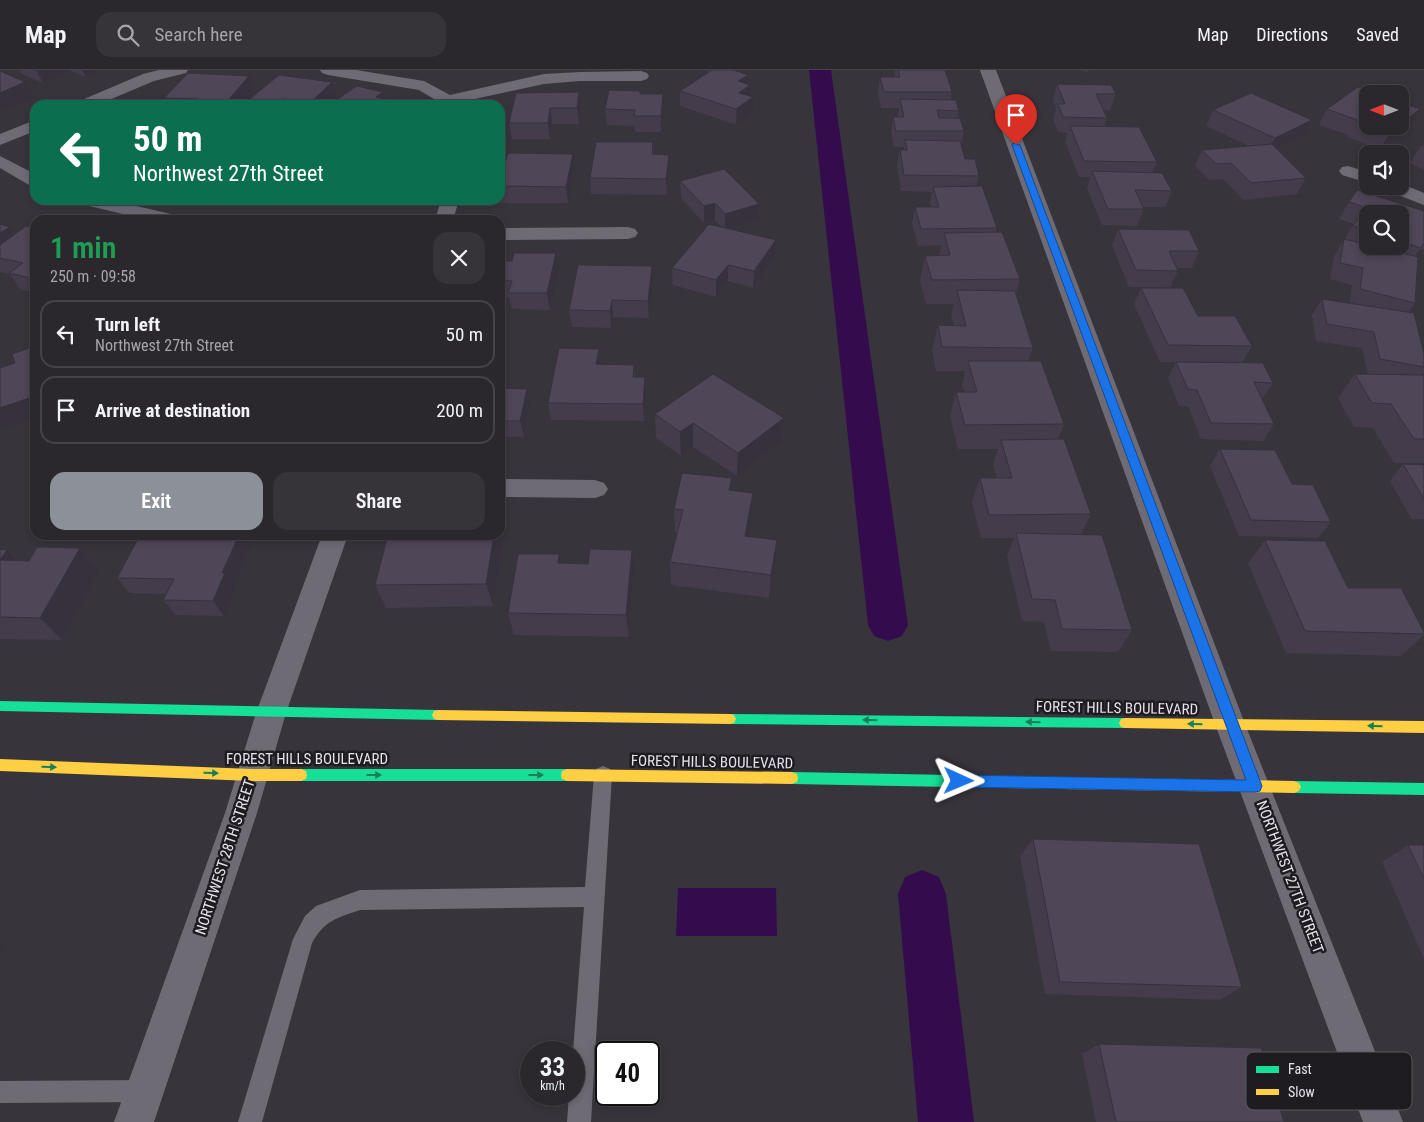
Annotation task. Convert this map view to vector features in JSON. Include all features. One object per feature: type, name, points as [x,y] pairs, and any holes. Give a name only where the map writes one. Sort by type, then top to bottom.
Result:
[{"type":"street","points":[[95,100],[149,77],[180,70]]},
{"type":"street","points":[[328,70],[424,86],[447,100]]},
{"type":"street","name":"NORTHWEST 27TH STREET","points":[[988,70],[1230,724],[1356,1052]]},
{"type":"street","points":[[461,100],[502,86],[545,79],[588,76],[641,76]]},
{"type":"street","points":[[0,140],[30,127]]},
{"type":"street","points":[[0,161],[30,178]]},
{"type":"street","points":[[1348,170],[1359,174]]},
{"type":"street","points":[[1409,193],[1424,198]]},
{"type":"street","points":[[109,205],[151,215]]},
{"type":"street","points":[[505,234],[628,233]]},
{"type":"street","points":[[505,488],[595,489]]},
{"type":"street","name":"NORTHWEST 28TH STREET","points":[[139,1106],[238,822],[271,713],[333,540]]},
{"type":"street","name":"FOREST HILLS BOULEVARD","points":[[0,706],[271,713],[1424,727]]},
{"type":"street","name":"FOREST HILLS BOULEVARD","points":[[0,765],[252,775],[603,775],[1424,789]]},
{"type":"street","name":"NORTHWEST 27TH STREET","points":[[1377,1110],[1382,1122]]},
{"type":"lane","points":[[579,1122],[603,775]]},
{"type":"lane","points":[[250,1122],[303,939],[312,923],[323,913],[360,900],[595,896]]},
{"type":"lane","points":[[0,1092],[139,1106]]},
{"type":"shaded area","points":[[678,888],[776,888],[777,936],[676,936]]},
{"type":"building","points":[[712,70],[734,70],[748,75],[738,81],[750,85],[739,93],[753,97],[736,109],[680,91]]},
{"type":"building","points":[[898,70],[945,70],[952,92],[884,92],[880,77],[900,77]]},
{"type":"building","points":[[0,71],[25,82],[0,93]]},
{"type":"building","points":[[188,73],[249,76],[228,100],[164,98]]},
{"type":"building","points":[[279,75],[332,82],[313,100],[248,100]]},
{"type":"building","points":[[1057,84],[1111,85],[1116,94],[1096,94],[1107,118],[1063,117],[1058,104],[1065,104]]},
{"type":"building","points":[[357,86],[383,92],[376,97],[388,100],[336,100]]},
{"type":"building","points":[[1358,87],[1359,87],[1359,122],[1327,109]]},
{"type":"building","points":[[609,90],[640,91],[640,94],[663,94],[661,116],[634,116],[635,110],[605,109]]},
{"type":"building","points":[[579,92],[577,108],[550,108],[548,123],[509,123],[516,93]]},
{"type":"building","points":[[1251,93],[1312,120],[1275,138],[1213,110]]},
{"type":"building","points":[[900,99],[956,100],[959,111],[937,110],[939,118],[960,118],[964,131],[896,131],[893,117],[904,117]]},
{"type":"building","points":[[1409,105],[1420,109],[1409,118]]},
{"type":"building","points":[[1070,126],[1139,127],[1157,162],[1084,161]]},
{"type":"building","points":[[905,140],[960,141],[965,159],[975,159],[979,176],[904,175],[900,150],[907,150]]},
{"type":"building","points":[[596,142],[653,142],[652,154],[669,155],[666,179],[590,178]]},
{"type":"building","points":[[1272,144],[1306,178],[1251,183],[1231,163],[1216,164],[1202,150]]},
{"type":"building","points":[[508,153],[573,154],[566,187],[505,186],[505,163]]},
{"type":"building","points":[[724,169],[759,204],[725,214],[715,203],[704,206],[680,181]]},
{"type":"building","points":[[1092,171],[1162,173],[1172,191],[1135,190],[1144,209],[1108,209]]},
{"type":"building","points":[[982,186],[997,228],[921,229],[915,207],[939,207],[933,187]]},
{"type":"building","points":[[1357,190],[1359,191],[1359,195],[1373,195],[1405,205],[1359,205],[1349,202]]},
{"type":"building","points":[[1409,206],[1424,211],[1424,243],[1421,248],[1409,244]]},
{"type":"building","points":[[1359,216],[1359,228],[1353,226]]},
{"type":"building","points":[[0,224],[10,227],[0,233]]},
{"type":"building","points":[[709,224],[776,240],[754,271],[728,265],[716,280],[672,268]]},
{"type":"building","points":[[26,226],[30,227],[30,278],[9,273],[23,263],[0,258],[0,245]]},
{"type":"building","points":[[1118,229],[1189,230],[1199,251],[1169,251],[1178,271],[1136,270]]},
{"type":"building","points":[[1002,232],[1020,279],[932,280],[925,256],[950,255],[944,233]]},
{"type":"building","points":[[1344,239],[1359,243],[1359,255],[1409,255],[1418,257],[1415,303],[1360,289],[1363,268],[1340,263]]},
{"type":"building","points":[[514,253],[556,253],[547,293],[508,293],[512,281],[505,280],[505,261],[512,261]]},
{"type":"building","points":[[578,265],[652,266],[648,301],[612,300],[610,311],[569,310]]},
{"type":"building","points":[[1141,288],[1183,288],[1198,316],[1235,316],[1252,346],[1168,345]]},
{"type":"building","points":[[957,290],[1015,291],[1033,348],[942,347],[938,325],[966,326]]},
{"type":"building","points":[[1322,299],[1414,313],[1424,354],[1424,367],[1380,359],[1374,332],[1327,324]]},
{"type":"building","points":[[30,348],[30,398],[0,408],[0,368],[15,363],[12,354]]},
{"type":"building","points":[[559,348],[599,349],[596,364],[634,365],[633,377],[645,377],[643,404],[548,403]]},
{"type":"building","points":[[968,361],[1041,361],[1064,424],[965,425],[956,392],[977,392]]},
{"type":"building","points":[[1176,362],[1263,363],[1273,383],[1254,382],[1274,424],[1211,423],[1197,390],[1188,389]]},
{"type":"building","points":[[713,374],[784,418],[738,453],[693,423],[680,432],[655,414]]},
{"type":"building","points":[[1355,374],[1424,375],[1424,439],[1414,439],[1391,404],[1372,403]]},
{"type":"building","points":[[505,388],[527,389],[520,421],[505,421]]},
{"type":"building","points":[[1064,439],[1091,514],[989,515],[980,478],[1012,478],[1001,440]]},
{"type":"building","points":[[1220,449],[1275,450],[1292,484],[1313,485],[1331,522],[1251,520]]},
{"type":"building","points":[[1403,464],[1424,465],[1424,499]]},
{"type":"building","points":[[682,473],[732,478],[729,490],[753,493],[745,536],[777,540],[771,575],[670,562],[683,510],[674,509]]},
{"type":"building","points":[[1016,533],[1102,535],[1132,630],[1062,629],[1055,600],[1032,599]]},
{"type":"building","points":[[137,540],[237,540],[222,573],[225,573],[213,601],[163,600],[174,579],[117,578]]},
{"type":"building","points":[[387,540],[493,540],[486,584],[375,585]]},
{"type":"building","points":[[1265,540],[1325,541],[1348,588],[1401,588],[1424,634],[1305,631]]},
{"type":"building","points":[[37,547],[80,548],[40,618],[0,617],[0,560],[29,561]]},
{"type":"building","points":[[0,549],[7,550],[0,560]]},
{"type":"building","points":[[590,549],[632,550],[626,615],[508,613],[518,554],[559,554],[558,563],[588,564]]},
{"type":"building","points":[[1033,839],[1199,844],[1242,987],[1060,982]]},
{"type":"building","points":[[1408,845],[1424,845],[1424,879]]},
{"type":"building","points":[[1099,1044],[1261,1048],[1262,1052],[1246,1052],[1246,1110],[1280,1110],[1284,1122],[1116,1122]]},
{"type":"waterway","points":[[820,70],[888,625]]},
{"type":"waterway","points":[[922,894],[946,1122]]},
{"type":"traffic: fast","points":[[0,706],[438,715]]},
{"type":"traffic: fast","points":[[730,719],[1125,723]]},
{"type":"traffic: fast","points":[[301,775],[567,775]]},
{"type":"traffic: fast","points":[[792,778],[1063,783]]},
{"type":"traffic: fast","points":[[1294,787],[1424,789]]},
{"type":"traffic: slow","points":[[438,715],[730,719]]},
{"type":"traffic: slow","points":[[1125,723],[1424,727]]},
{"type":"traffic: slow","points":[[0,765],[252,775],[301,775]]},
{"type":"traffic: slow","points":[[567,775],[792,778]]},
{"type":"traffic: slow","points":[[1063,783],[1294,787]]},
{"type":"route","points":[[959,781],[1255,786],[1016,145]]}]
